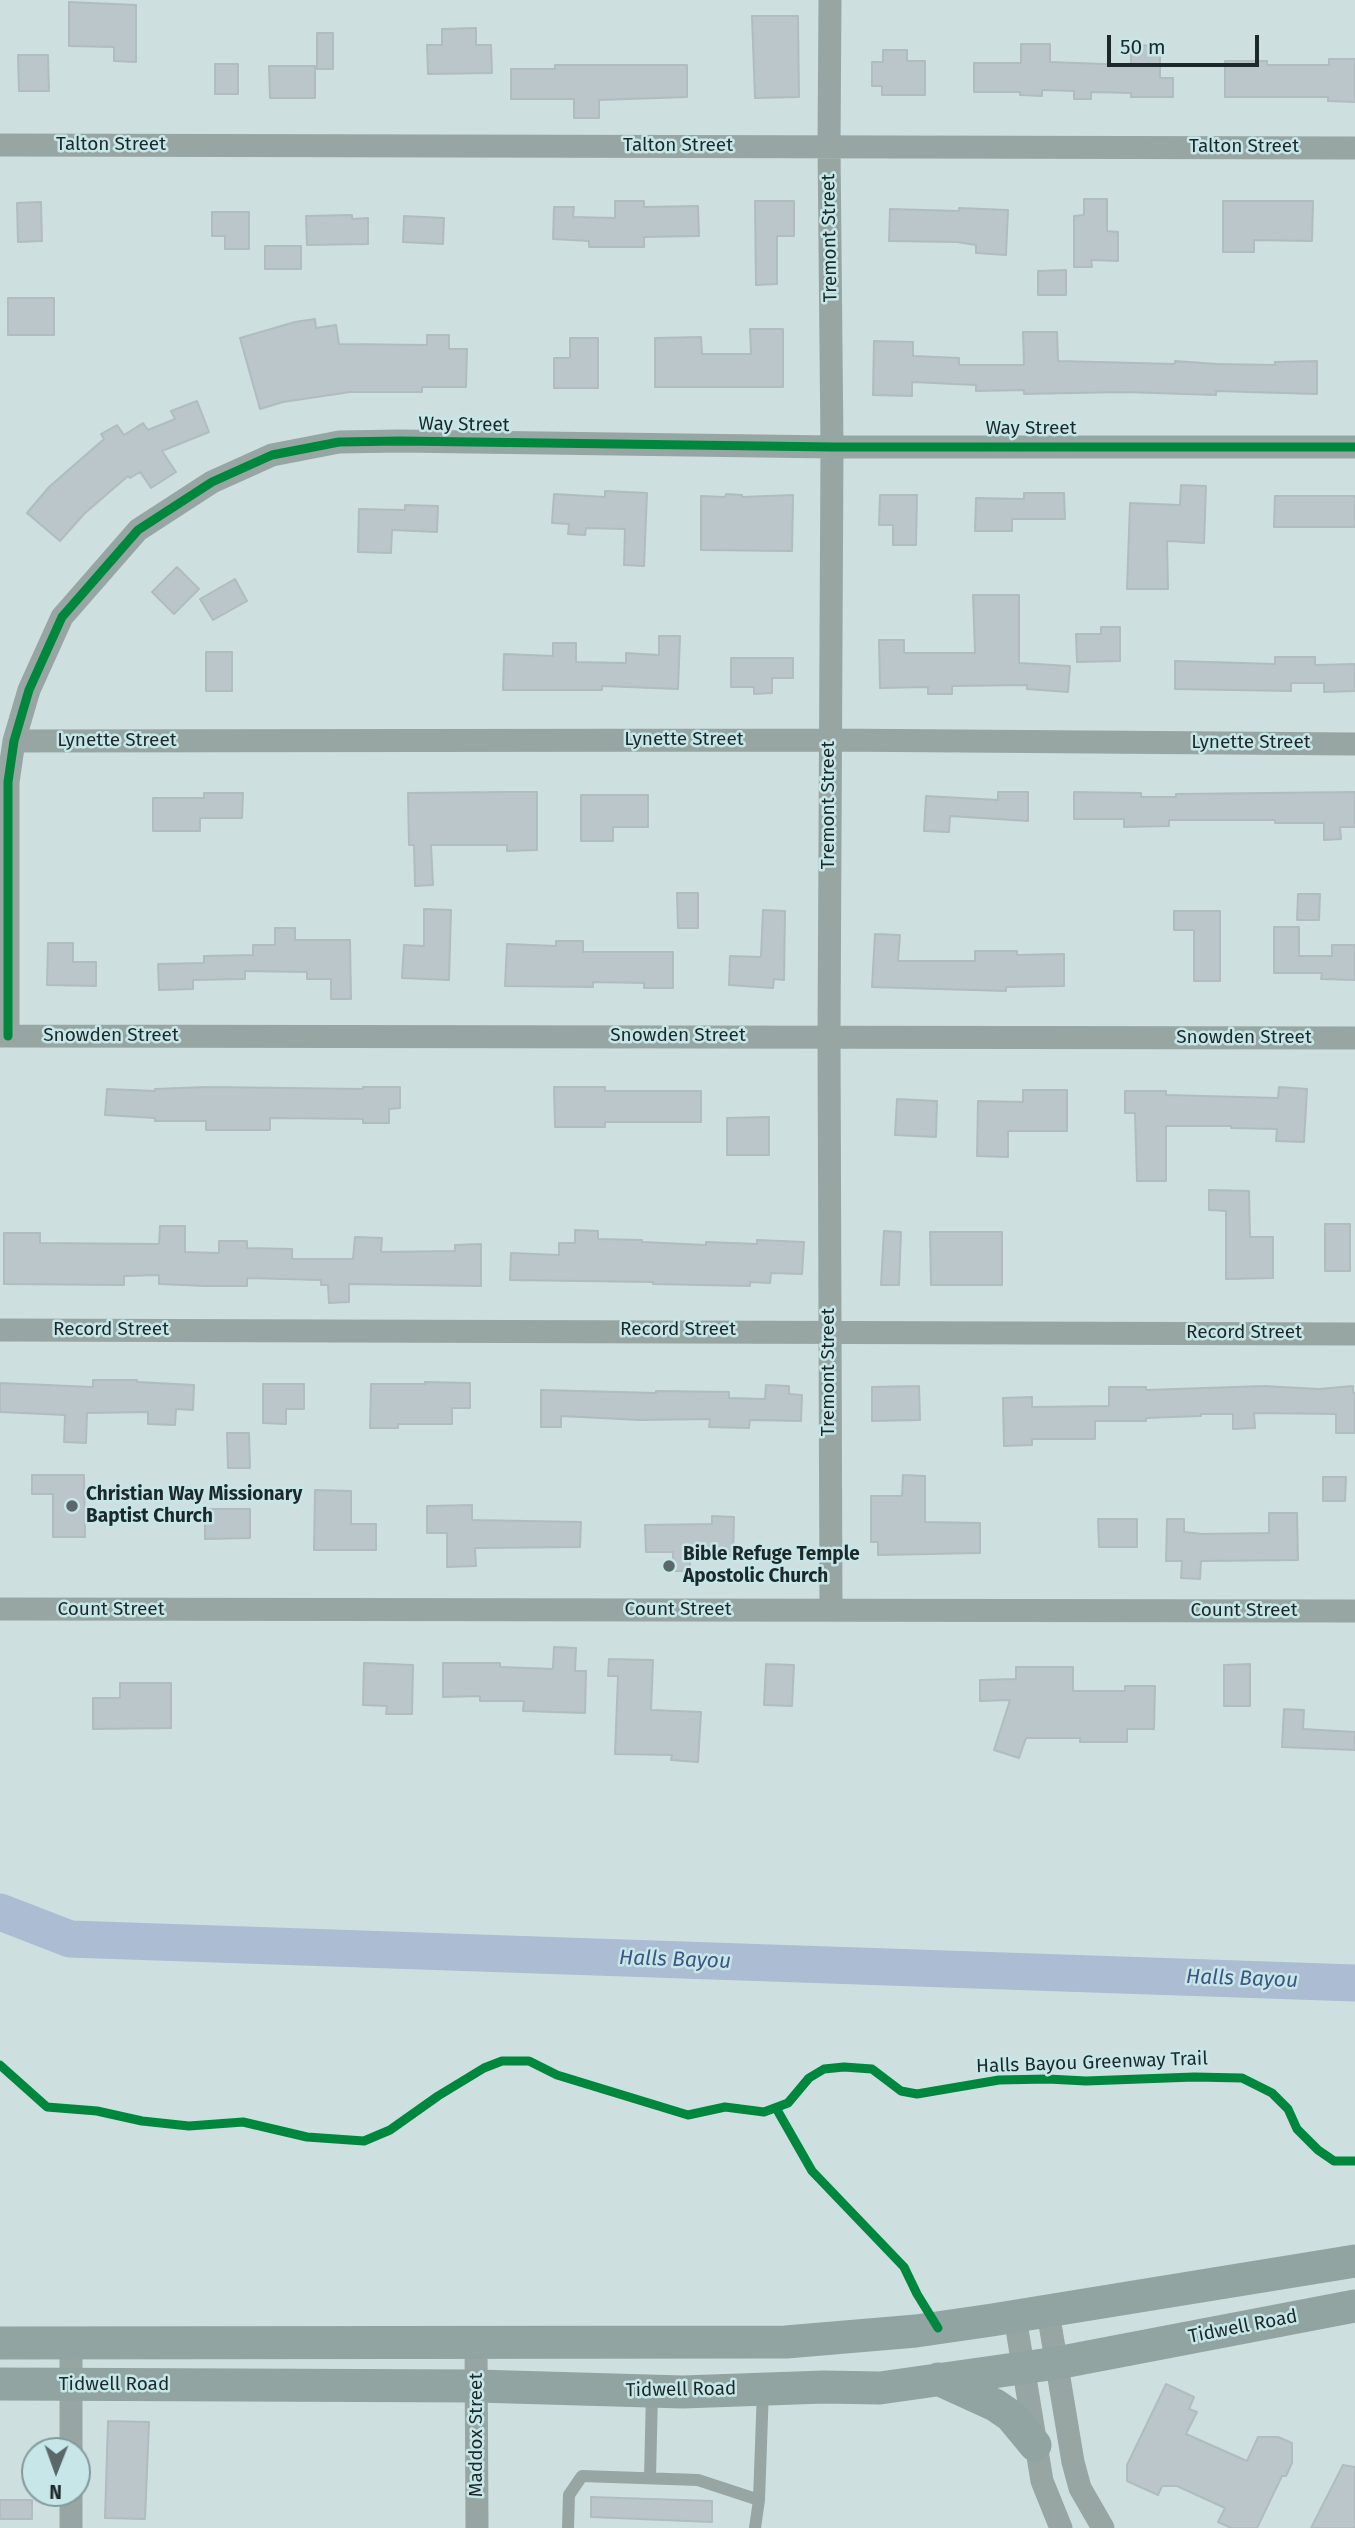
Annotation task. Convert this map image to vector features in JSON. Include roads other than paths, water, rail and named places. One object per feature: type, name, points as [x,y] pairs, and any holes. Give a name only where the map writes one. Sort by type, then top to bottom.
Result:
[{"type":"main road","points":[[0,2343],[786,2342],[916,2331],[1015,2317],[1355,2261]]},
{"type":"main road","name":"Tidwell Road","points":[[0,2384],[477,2386],[652,2392],[880,2388],[1057,2363],[1355,2306]]},
{"type":"main road","points":[[938,2379],[1003,2410],[1035,2445]]},
{"type":"street","name":"Tremont Street","points":[[830,0],[831,1610]]},
{"type":"street","name":"Talton Street","points":[[0,145],[1355,148]]},
{"type":"street","name":"Way Street","points":[[4,1036],[8,782],[13,741],[29,690],[62,617],[138,530],[212,482],[272,455],[340,442],[832,447],[1355,447]]},
{"type":"street","name":"Lynette Street","points":[[13,741],[829,740],[1355,744]]},
{"type":"street","name":"Snowden Street","points":[[4,1036],[1355,1038]]},
{"type":"street","name":"Record Street","points":[[0,1330],[1355,1334]]},
{"type":"street","name":"Count Street","points":[[0,1609],[1355,1611]]},
{"type":"street","points":[[1048,2312],[1076,2475],[1090,2508],[1103,2528]]},
{"type":"street","points":[[1015,2317],[1042,2481],[1061,2528]]},
{"type":"street","points":[[71,2343],[71,2437]]},
{"type":"street","name":"Maddox Street","points":[[476,2343],[477,2528]]},
{"type":"street","points":[[71,2507],[71,2528]]},
{"type":"lane","points":[[755,2528],[759,2500],[763,2389]]},
{"type":"lane","points":[[650,2478],[652,2392]]},
{"type":"lane","points":[[568,2528],[569,2495],[582,2476],[698,2480],[759,2500]]},
{"type":"waterway","name":"Halls Bayou","points":[[0,1912],[70,1939],[1355,1983]]},
{"type":"place","name":"Christian Way Missionary Baptist Church","points":[[72,1506]]},
{"type":"place","name":"Bible Refuge Temple Apostolic Church","points":[[669,1566]]}]
